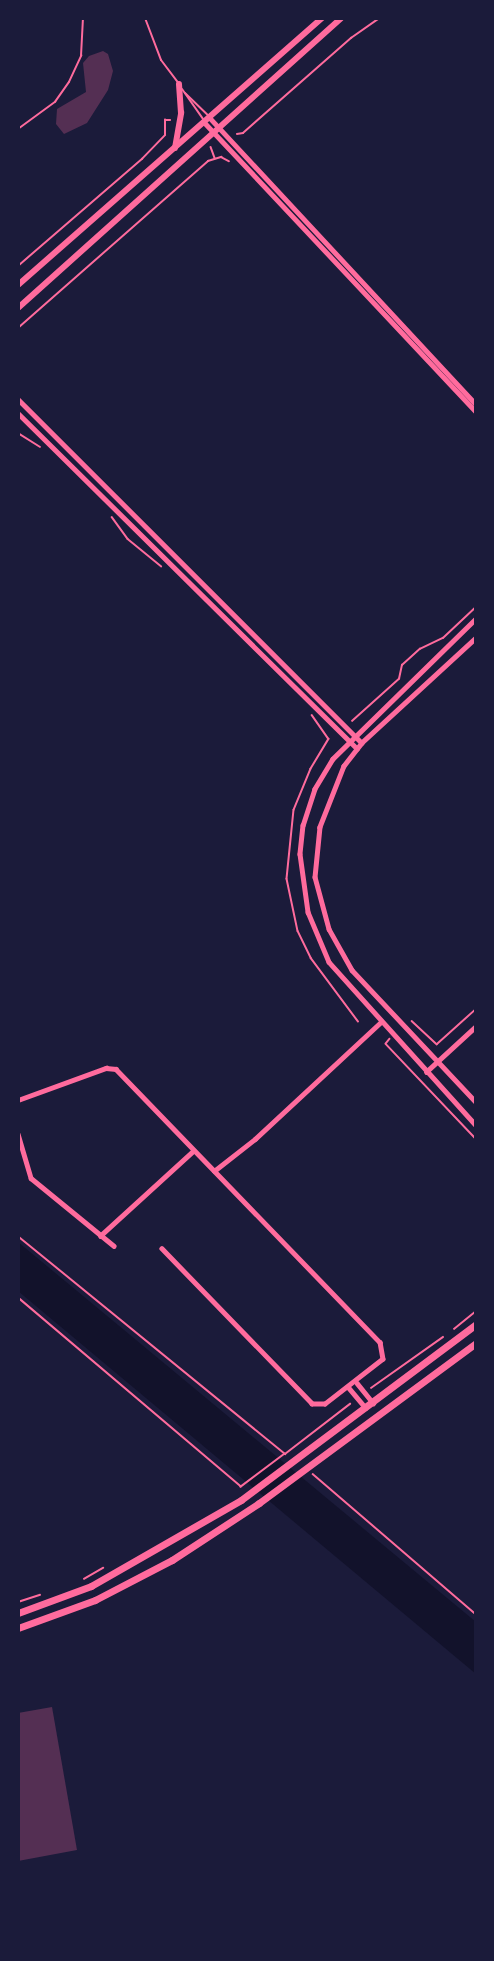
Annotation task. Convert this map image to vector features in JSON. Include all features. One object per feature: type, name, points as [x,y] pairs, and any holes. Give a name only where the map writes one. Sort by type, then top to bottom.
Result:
[{"type":"main road","points":[[18,1613],[91,1586],[241,1500],[476,1324]]},
{"type":"main road","points":[[18,1628],[126,1586],[259,1503],[476,1343]]},
{"type":"main road","points":[[435,1355],[444,1368]]},
{"type":"street","points":[[18,285],[322,18]]},
{"type":"street","points":[[18,308],[341,18]]},
{"type":"street","points":[[175,148],[180,122],[179,84]]},
{"type":"street","points":[[207,120],[476,404]]},
{"type":"street","points":[[217,130],[476,412]]},
{"type":"street","points":[[18,399],[216,596],[352,737],[357,748]]},
{"type":"street","points":[[18,413],[352,737],[362,743]]},
{"type":"street","points":[[211,601],[216,596]]},
{"type":"street","points":[[476,619],[352,737],[315,789],[303,825],[300,854],[302,881],[317,940],[329,962],[476,1125]]},
{"type":"street","points":[[476,638],[357,748],[330,794],[320,826],[315,878],[321,908],[352,970],[476,1102]]},
{"type":"street","points":[[214,1171],[255,1139],[381,1022]]},
{"type":"street","points":[[426,1072],[476,1026]]},
{"type":"street","points":[[18,1100],[111,1067],[226,1182],[383,1347],[380,1364],[357,1383],[325,1404],[312,1404],[162,1249]]},
{"type":"street","points":[[18,1134],[31,1178],[114,1246]]},
{"type":"street","points":[[100,1236],[193,1151]]},
{"type":"street","points":[[357,1383],[373,1403]]},
{"type":"street","points":[[349,1388],[366,1408]]},
{"type":"lane","points":[[145,18],[161,60],[207,120]]},
{"type":"lane","points":[[185,93],[188,103],[207,120]]},
{"type":"lane","points":[[241,1500],[249,1509]]},
{"type":"path","points":[[18,129],[55,102],[69,82],[81,56],[83,18]]},
{"type":"path","points":[[237,134],[243,133],[351,38],[380,18]]},
{"type":"path","points":[[18,266],[155,146],[165,135],[165,120],[180,122]]},
{"type":"path","points":[[215,151],[215,158]]},
{"type":"path","points":[[18,328],[208,161]]},
{"type":"path","points":[[18,433],[44,449]]},
{"type":"path","points":[[106,509],[128,539],[170,570]]},
{"type":"path","points":[[365,712],[399,679],[402,665],[420,649],[443,639],[476,607]]},
{"type":"path","points":[[311,714],[329,739],[310,769],[294,810],[287,879],[298,932],[310,957],[358,1021]]},
{"type":"path","points":[[414,1019],[437,1044],[476,1009]]},
{"type":"path","points":[[386,1044],[476,1138]]},
{"type":"path","points":[[18,1236],[285,1454]]},
{"type":"path","points":[[18,1298],[241,1486]]},
{"type":"path","points":[[365,1393],[476,1311]]},
{"type":"path","points":[[234,1494],[241,1486],[357,1398]]},
{"type":"path","points":[[314,1474],[476,1614]]},
{"type":"path","points":[[77,1582],[107,1566]]},
{"type":"path","points":[[18,1602],[48,1592]]},
{"type":"shaded area","points":[[18,1242],[476,1622],[476,1674],[18,1291]]},
{"type":"building","points":[[103,51],[108,54],[113,71],[108,90],[87,123],[64,134],[56,124],[57,109],[86,92],[83,63],[89,56]]},
{"type":"building","points":[[52,1707],[77,1850],[18,1861],[18,1713]]}]
